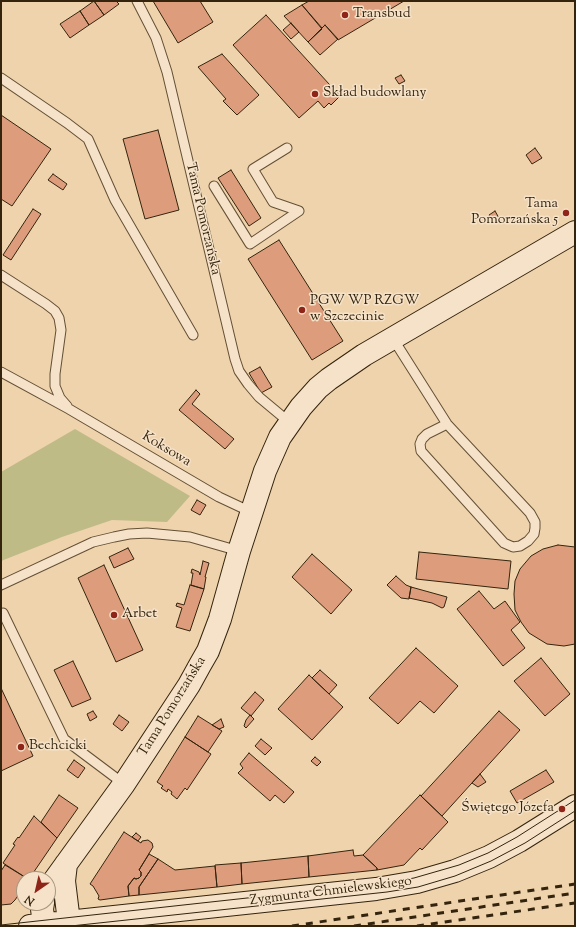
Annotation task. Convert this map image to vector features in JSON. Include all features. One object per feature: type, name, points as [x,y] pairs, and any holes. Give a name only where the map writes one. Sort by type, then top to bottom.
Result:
[{"type":"street","name":"Tama Pomorzańska","points":[[56,877],[124,784],[189,685],[208,651],[227,596],[251,512],[272,455],[290,422],[310,397],[329,379],[344,368],[392,337],[575,232]]},
{"type":"street","name":"Zygmunta Chmielewskiego","points":[[37,925],[376,889],[423,881],[455,871],[500,852],[575,806]]},
{"type":"street","points":[[66,864],[64,881],[69,922]]},
{"type":"street","points":[[37,925],[41,911]]},
{"type":"lane","name":"Tama Pomorzańska","points":[[137,1],[150,23],[167,72],[234,359],[239,370],[255,393],[270,407],[290,422]]},
{"type":"lane","points":[[1,78],[88,139],[115,200],[193,335]]},
{"type":"lane","points":[[214,186],[250,244],[299,211],[273,202],[253,168],[287,148]]},
{"type":"lane","points":[[1,275],[46,304],[55,311],[59,318],[61,330],[55,374],[55,386],[60,398],[69,409]]},
{"type":"lane","points":[[392,337],[447,424],[530,514],[535,522],[535,528],[534,534],[528,541],[520,546],[513,547],[504,543],[422,451],[420,444],[422,439],[427,434],[447,424]]},
{"type":"lane","name":"Koksowa","points":[[1,372],[69,409],[219,497],[251,512]]},
{"type":"lane","points":[[1,585],[93,542],[114,536],[148,533],[190,537],[239,551]]},
{"type":"lane","points":[[1,614],[3,613],[64,739],[124,784]]},
{"type":"shaded area","points":[[75,429],[190,496],[167,522],[112,520],[62,537],[1,561],[1,472]]},
{"type":"building","points":[[94,1],[116,1],[119,4],[104,15]]},
{"type":"building","points":[[94,1],[104,15],[89,25],[80,11]]},
{"type":"building","points":[[153,1],[200,1],[213,22],[178,43]]},
{"type":"building","name":"Transbud","points":[[309,1],[404,1],[338,40],[325,25],[322,28],[302,5]]},
{"type":"building","points":[[302,5],[322,29],[308,42],[284,16]]},
{"type":"building","points":[[80,11],[89,25],[70,38],[60,24]]},
{"type":"building","points":[[266,15],[340,96],[331,105],[329,103],[324,108],[318,101],[299,118],[233,45]]},
{"type":"building","points":[[291,23],[299,32],[291,39],[283,30]]},
{"type":"building","points":[[325,25],[338,39],[320,55],[308,42]]},
{"type":"building","points":[[222,54],[259,95],[237,115],[223,101],[226,99],[198,67]]},
{"type":"building","points":[[401,75],[405,81],[399,84],[395,78]]},
{"type":"building","points":[[1,115],[51,149],[12,206],[1,199]]},
{"type":"building","points":[[158,130],[179,210],[145,219],[123,139]]},
{"type":"building","points":[[535,148],[542,158],[532,164],[526,155]]},
{"type":"building","points":[[231,170],[261,218],[249,226],[218,178]]},
{"type":"building","points":[[53,174],[67,184],[63,190],[48,180]]},
{"type":"building","points":[[33,209],[41,214],[11,260],[3,255]]},
{"type":"building","points":[[495,211],[499,218],[492,222],[489,215]]},
{"type":"building","name":"PGW WP RZGW w Szczecinie","points":[[279,240],[343,341],[312,360],[248,259]]},
{"type":"building","points":[[260,367],[272,387],[261,393],[249,373]]},
{"type":"building","points":[[196,390],[200,394],[192,404],[234,439],[225,449],[179,410]]},
{"type":"building","points":[[197,500],[206,505],[200,515],[191,510]]},
{"type":"building","points":[[558,545],[575,547],[575,644],[564,646],[547,644],[529,633],[515,610],[514,594],[515,581],[520,569],[531,556],[543,549]]},
{"type":"building","points":[[128,548],[134,559],[114,568],[109,557]]},
{"type":"building","points":[[419,552],[511,561],[508,589],[416,579]]},
{"type":"building","points":[[312,554],[352,590],[331,614],[292,577]]},
{"type":"building","points":[[203,561],[209,563],[205,577],[204,589],[191,585],[193,573],[191,573],[192,569],[199,572],[200,575]]},
{"type":"building","points":[[104,565],[143,650],[116,662],[78,578]]},
{"type":"building","points":[[396,576],[406,585],[411,587],[409,599],[401,598],[387,585]]},
{"type":"building","points":[[190,585],[204,589],[190,631],[176,627],[182,608],[176,606],[177,603],[184,605]]},
{"type":"building","points":[[411,587],[447,597],[444,607],[442,608],[432,603],[409,598]]},
{"type":"building","points":[[479,591],[494,609],[505,601],[520,622],[511,630],[525,648],[503,666],[457,609]]},
{"type":"building","points":[[416,648],[458,686],[434,713],[420,701],[398,724],[369,698]]},
{"type":"building","points":[[541,658],[570,694],[545,716],[514,681]]},
{"type":"building","points":[[73,661],[91,699],[72,707],[54,670]]},
{"type":"building","points":[[320,670],[337,685],[329,694],[312,678]]},
{"type":"building","points":[[309,675],[343,707],[312,740],[278,709]]},
{"type":"building","points":[[1,688],[33,756],[1,771]]},
{"type":"building","points":[[255,692],[264,700],[251,716],[241,708]]},
{"type":"building","points":[[93,711],[97,717],[90,721],[87,714]]},
{"type":"building","points":[[499,711],[520,730],[442,816],[421,796]]},
{"type":"building","points":[[119,715],[129,722],[122,731],[113,724]]},
{"type":"building","points":[[250,715],[254,719],[246,728],[244,726]]},
{"type":"building","points":[[198,716],[222,731],[208,752],[185,737]]},
{"type":"building","points":[[221,719],[224,727],[219,729],[212,725]]},
{"type":"building","points":[[185,737],[211,754],[187,790],[185,788],[177,799],[171,794],[172,792],[168,789],[167,792],[161,788],[163,786],[157,782]]},
{"type":"building","points":[[261,739],[272,748],[265,755],[255,746]]},
{"type":"building","points":[[249,753],[294,792],[284,803],[275,795],[270,801],[238,773],[243,768],[240,764]]},
{"type":"building","points":[[315,757],[321,762],[317,766],[311,761]]},
{"type":"building","points":[[74,760],[85,768],[78,778],[67,770]]},
{"type":"building","points":[[546,770],[554,782],[517,803],[510,791]]},
{"type":"building","points":[[480,774],[486,782],[478,787],[472,783]]},
{"type":"building","points":[[59,795],[78,808],[57,838],[41,822]]},
{"type":"building","points":[[420,795],[448,822],[422,850],[420,848],[404,865],[377,870],[377,868],[363,855]]},
{"type":"building","points":[[34,816],[57,838],[34,871],[16,871],[3,863],[15,845],[13,844],[18,837],[19,838]]},
{"type":"building","points":[[124,832],[141,843],[142,841],[148,840],[152,843],[153,847],[139,870],[141,872],[141,876],[136,879],[134,878],[128,886],[129,896],[100,900],[98,899],[99,896],[93,886],[90,884]]},
{"type":"building","points":[[136,833],[141,837],[138,841],[132,837]]},
{"type":"building","points":[[353,850],[354,856],[363,855],[377,868],[377,870],[309,877],[308,856]]},
{"type":"building","points":[[149,854],[158,859],[139,887],[139,895],[129,896],[128,886],[134,878],[136,879],[141,876],[141,872],[139,870]]},
{"type":"building","points":[[308,856],[309,877],[242,884],[241,863]]},
{"type":"building","points":[[158,859],[175,870],[215,866],[217,887],[139,895],[139,887]]},
{"type":"building","points":[[241,863],[242,884],[217,887],[215,865]]},
{"type":"building","points":[[5,865],[16,872],[16,899],[11,904],[1,905],[1,871]]},
{"type":"tram line","points":[[1,925],[384,883],[414,878],[459,865],[488,853],[517,837],[575,800]]},
{"type":"tram line","points":[[71,926],[387,892],[418,887],[455,876],[491,861],[525,843],[575,811]]},
{"type":"railway","points":[[292,926],[575,884]]},
{"type":"railway","points":[[354,926],[575,893]]},
{"type":"railway","points":[[417,926],[575,903]]},
{"type":"place","name":"Transbud","points":[[345,15]]},
{"type":"place","name":"Skład budowlany","points":[[315,94]]},
{"type":"place","name":"Tama Pomorzańska 5","points":[[566,213]]},
{"type":"place","name":"PGW WP RZGW w Szczecinie","points":[[302,310]]},
{"type":"place","name":"Arbet","points":[[114,615]]},
{"type":"place","name":"Bechcicki","points":[[21,747]]},
{"type":"place","name":"Świętego Józefa","points":[[562,809]]}]
